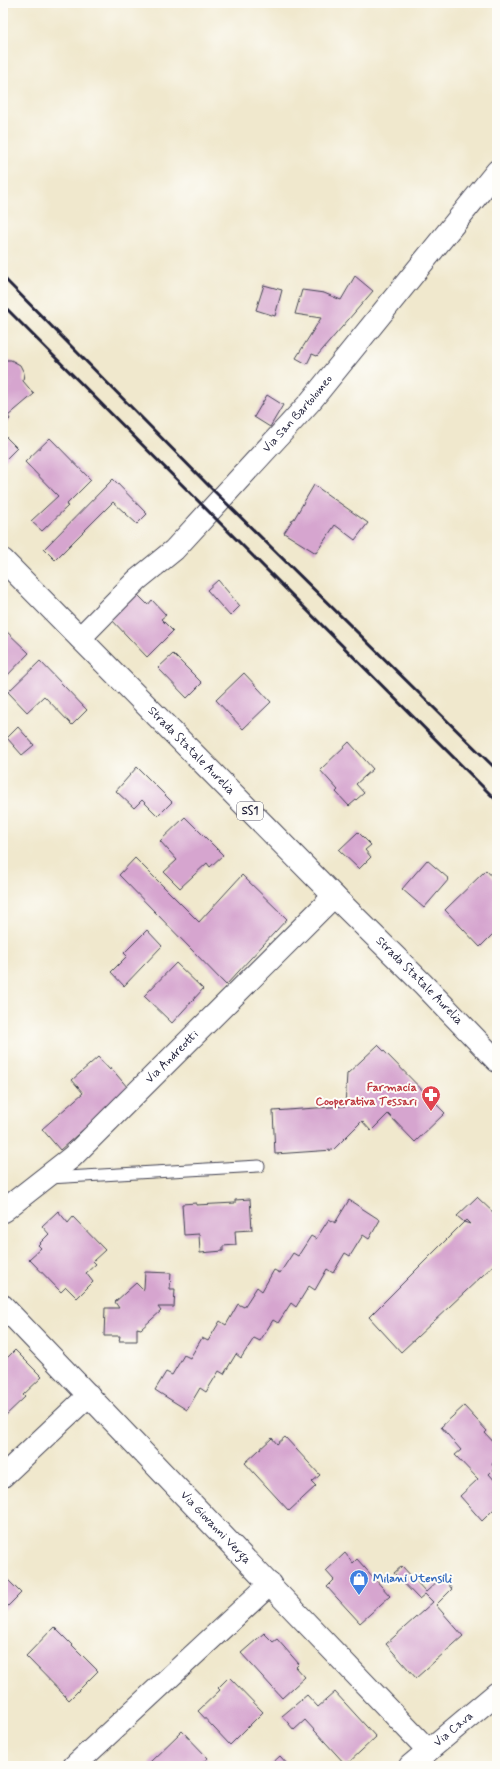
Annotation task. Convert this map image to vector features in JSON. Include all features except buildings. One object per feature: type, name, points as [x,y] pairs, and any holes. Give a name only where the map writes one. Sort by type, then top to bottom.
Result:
[{"type":"street","name":"Via San Bartolomeo","points":[[80,638],[137,580],[179,545],[310,402],[497,171]]},
{"type":"street","name":"Strada Statale Aurelia","points":[[3,560],[334,896],[423,984],[497,1061]]},
{"type":"street","name":"Via Andreotti","points":[[3,1211],[72,1157],[334,896]]},
{"type":"street","name":"Via Giovanni Verga","points":[[3,1306],[428,1750]]},
{"type":"street","points":[[3,1476],[89,1395]]},
{"type":"street","points":[[74,1766],[270,1584]]},
{"type":"street","name":"Via Cava","points":[[410,1766],[497,1693]]},
{"type":"lane","points":[[44,1179],[260,1166]]},
{"type":"railway","points":[[3,277],[210,487],[497,770]]},
{"type":"railway","points":[[3,305],[497,801]]},
{"type":"place","name":"Farmacia Cooperativa Tessari","points":[[431,1112]]},
{"type":"place","name":"Milani Utensili","points":[[359,1596]]}]
